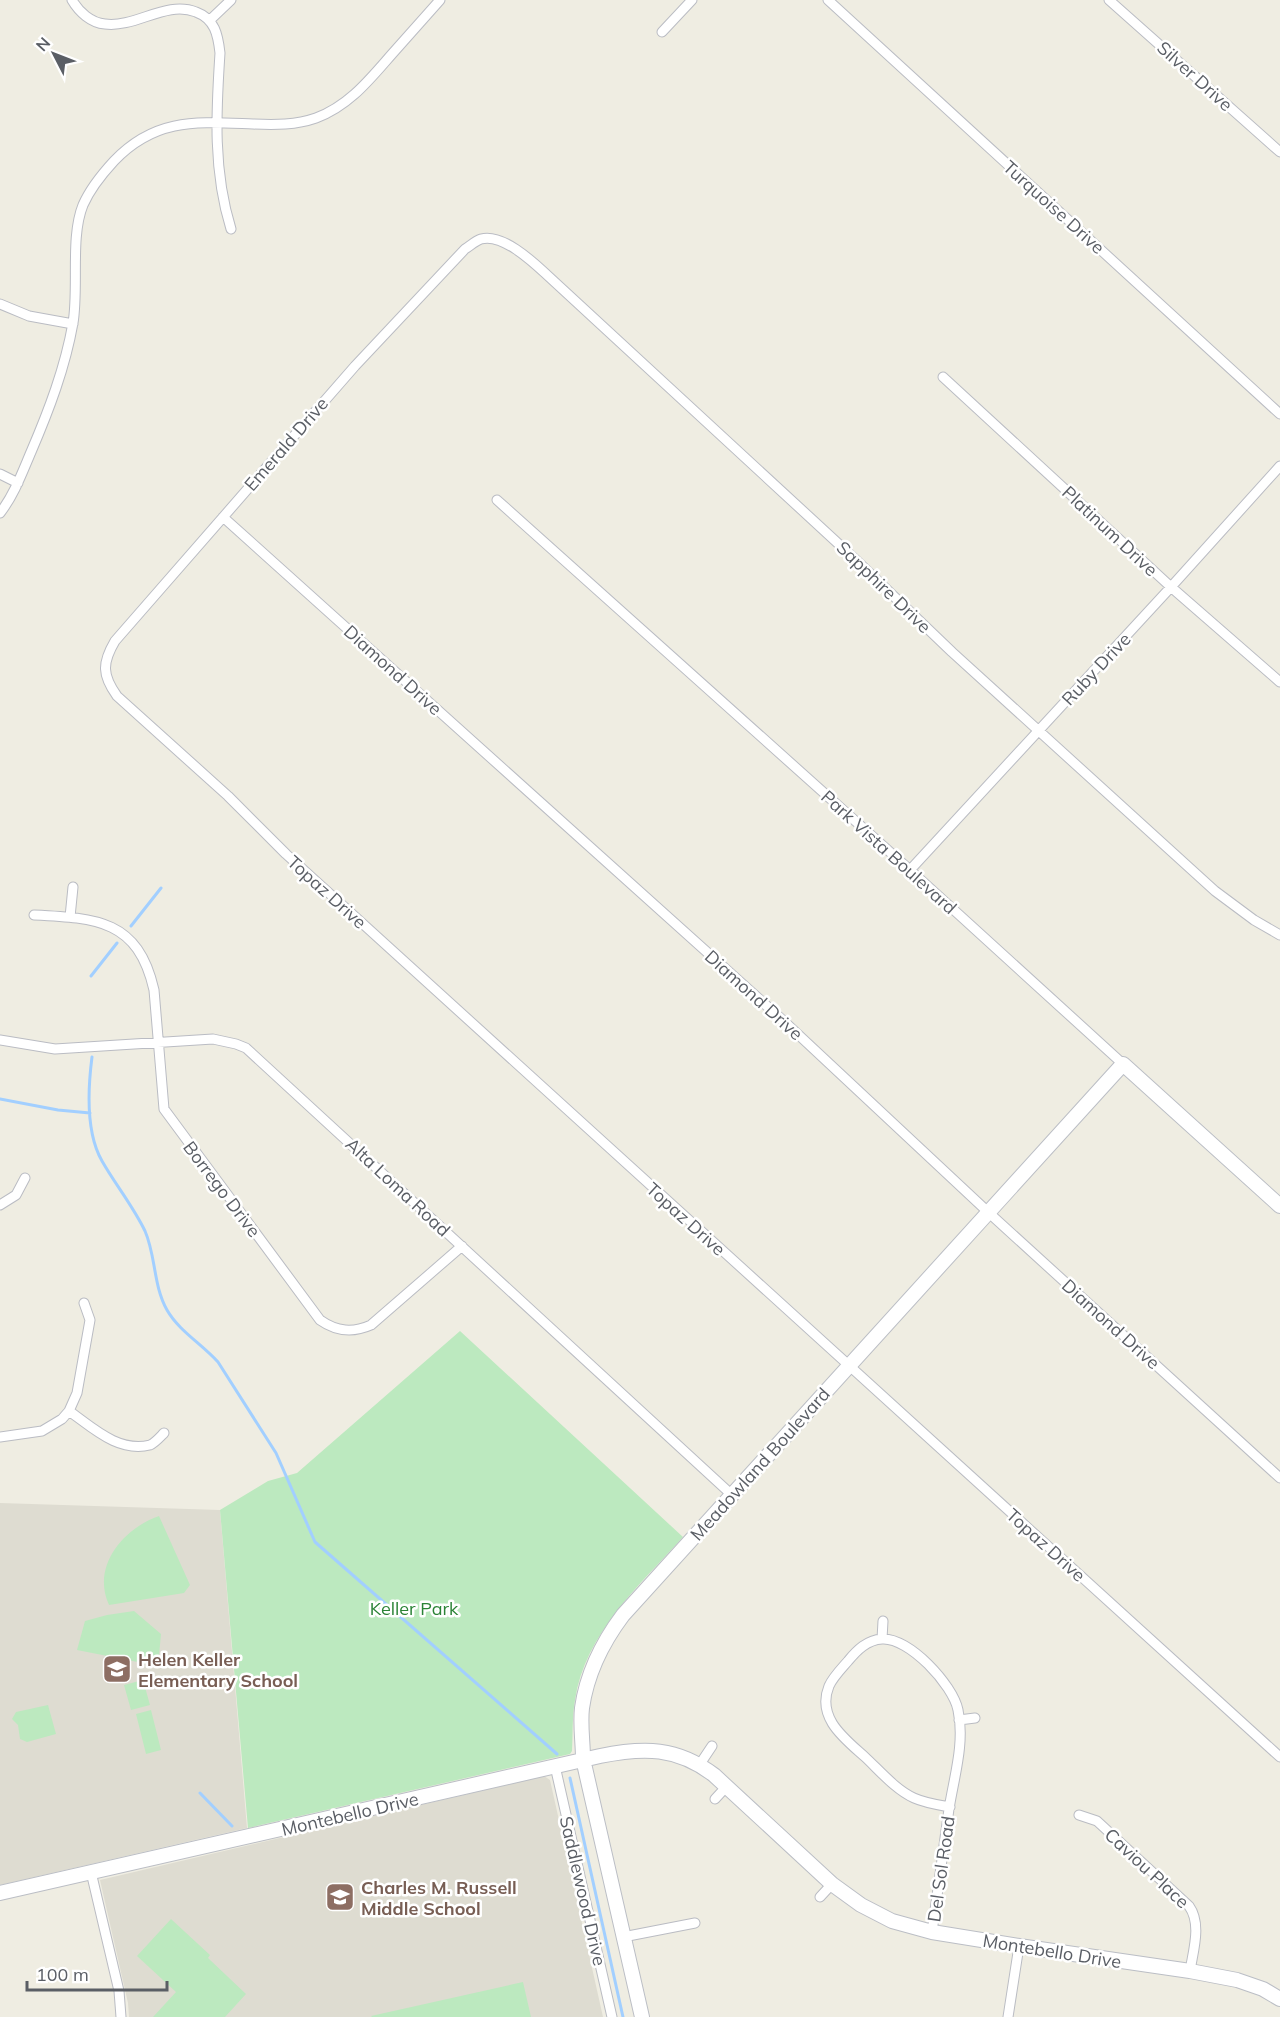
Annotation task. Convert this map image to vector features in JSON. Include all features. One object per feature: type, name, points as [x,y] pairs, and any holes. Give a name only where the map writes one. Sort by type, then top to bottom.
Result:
[{"type":"street","points":[[72,0],[83,14],[102,24],[120,24],[178,8],[194,11],[210,20],[216,29],[220,53],[217,161],[231,229]]},
{"type":"street","points":[[210,20],[231,0]]},
{"type":"street","points":[[0,513],[18,483],[51,405],[62,368],[76,300],[79,217],[100,177],[115,160],[146,136],[182,123],[288,124],[318,118],[360,90],[440,0]]},
{"type":"street","points":[[662,32],[692,0]]},
{"type":"street","name":"Turquoise Drive","points":[[828,0],[1280,414]]},
{"type":"street","name":"Silver Drive","points":[[1109,0],[1280,152]]},
{"type":"street","name":"Emerald Drive","points":[[105,671],[109,652],[115,641],[293,435],[465,249],[482,239],[490,239]]},
{"type":"street","name":"Sapphire Drive","points":[[490,239],[498,240],[513,248],[546,274],[856,560],[952,652],[1215,891],[1254,920],[1280,935]]},
{"type":"street","points":[[0,304],[29,316],[72,324]]},
{"type":"street","name":"Platinum Drive","points":[[943,377],[1172,587],[1280,682]]},
{"type":"street","name":"Ruby Drive","points":[[910,870],[1172,587],[1280,466]]},
{"type":"street","points":[[0,474],[18,483]]},
{"type":"street","name":"Park Vista Boulevard","points":[[497,500],[1280,1206]]},
{"type":"street","name":"Diamond Drive","points":[[223,517],[788,1025],[988,1212],[1280,1478]]},
{"type":"street","name":"Topaz Drive","points":[[105,671],[107,683],[124,703],[228,796],[286,854],[1278,1753]]},
{"type":"street","points":[[70,917],[73,887]]},
{"type":"street","name":"Borrego Drive","points":[[34,915],[93,921],[110,926],[132,941],[139,951],[154,990],[162,1102],[167,1115],[314,1313],[328,1326],[351,1331],[361,1330],[371,1325],[462,1246]]},
{"type":"street","name":"Alta Loma Road","points":[[0,1040],[55,1049],[213,1039],[246,1048],[732,1495]]},
{"type":"street","name":"Meadowland Boulevard","points":[[642,2017],[583,1759],[582,1709],[586,1688],[600,1648],[623,1615],[1123,1064]]},
{"type":"street","points":[[0,1205],[16,1195],[25,1178]]},
{"type":"street","points":[[0,1437],[42,1431],[56,1423],[69,1411],[77,1393],[90,1320],[84,1303]]},
{"type":"street","points":[[69,1411],[113,1441],[122,1444],[132,1446],[152,1444],[164,1433]]},
{"type":"street","points":[[882,1639],[883,1621]]},
{"type":"street","name":"Del Sol Road","points":[[932,1932],[960,1748],[959,1720],[955,1699],[937,1673],[902,1644],[882,1639],[864,1645],[835,1676],[829,1686],[826,1696],[828,1717],[841,1736],[903,1791],[920,1801],[950,1807]]},
{"type":"street","points":[[959,1720],[975,1718]]},
{"type":"street","points":[[700,1764],[712,1746]]},
{"type":"street","name":"Montebello Drive","points":[[0,1893],[583,1759],[616,1752],[658,1750],[674,1753],[700,1764],[727,1786],[832,1884],[879,1916],[932,1932],[1190,1971],[1251,1984],[1280,1999]]},
{"type":"street","name":"Saddlewood Drive","points":[[555,1766],[612,2017]]},
{"type":"street","points":[[715,1799],[727,1786]]},
{"type":"street","name":"Caviou Place","points":[[1079,1815],[1096,1821],[1189,1906],[1195,1919],[1196,1930],[1190,1971]]},
{"type":"street","points":[[91,1872],[119,1991],[121,2017]]},
{"type":"street","points":[[820,1897],[832,1884]]},
{"type":"street","points":[[623,1937],[695,1923]]},
{"type":"street","points":[[1008,2017],[1019,1946]]},
{"type":"shaded area","name":"Helen Keller Elementary School","points":[[0,1503],[220,1510],[247,1828],[0,1885]]},
{"type":"shaded area","name":"Charles M. Russell Middle School","points":[[544,1776],[550,1780],[603,2017],[129,2017],[128,2003],[100,1880]]},
{"type":"green space","name":"Keller Park","points":[[460,1331],[683,1537],[617,1611],[590,1653],[575,1700],[570,1754],[248,1828],[220,1510],[268,1481],[297,1473]]},
{"type":"green space","points":[[159,1516],[190,1585],[184,1593],[109,1605],[104,1576],[114,1550],[134,1529]]},
{"type":"green space","points":[[134,1611],[161,1634],[158,1666],[77,1650],[85,1621]]},
{"type":"green space","points":[[143,1680],[150,1705],[131,1710],[124,1685]]},
{"type":"green space","points":[[48,1705],[56,1734],[27,1742],[20,1739],[18,1725],[12,1719],[16,1712]]},
{"type":"green space","points":[[151,1710],[161,1750],[146,1754],[136,1714]]},
{"type":"green space","points":[[171,1919],[210,1955],[208,1958],[246,1994],[225,2017],[153,2017],[176,1992],[137,1956]]},
{"type":"green space","points":[[523,1982],[531,2017],[371,2016]]},
{"type":"waterway","points":[[131,926],[161,888]]},
{"type":"waterway","points":[[91,976],[117,943]]},
{"type":"waterway","points":[[92,1057],[89,1096],[93,1137],[102,1161],[145,1231],[162,1300],[172,1318],[218,1362],[276,1453],[315,1542],[557,1754]]},
{"type":"waterway","points":[[0,1099],[58,1110],[90,1113]]},
{"type":"waterway","points":[[570,1778],[623,2017]]},
{"type":"waterway","points":[[200,1793],[232,1826]]},
{"type":"place","name":"Helen Keller Elementary School","points":[[117,1669]]},
{"type":"place","name":"Charles M. Russell Middle School","points":[[340,1897]]}]
